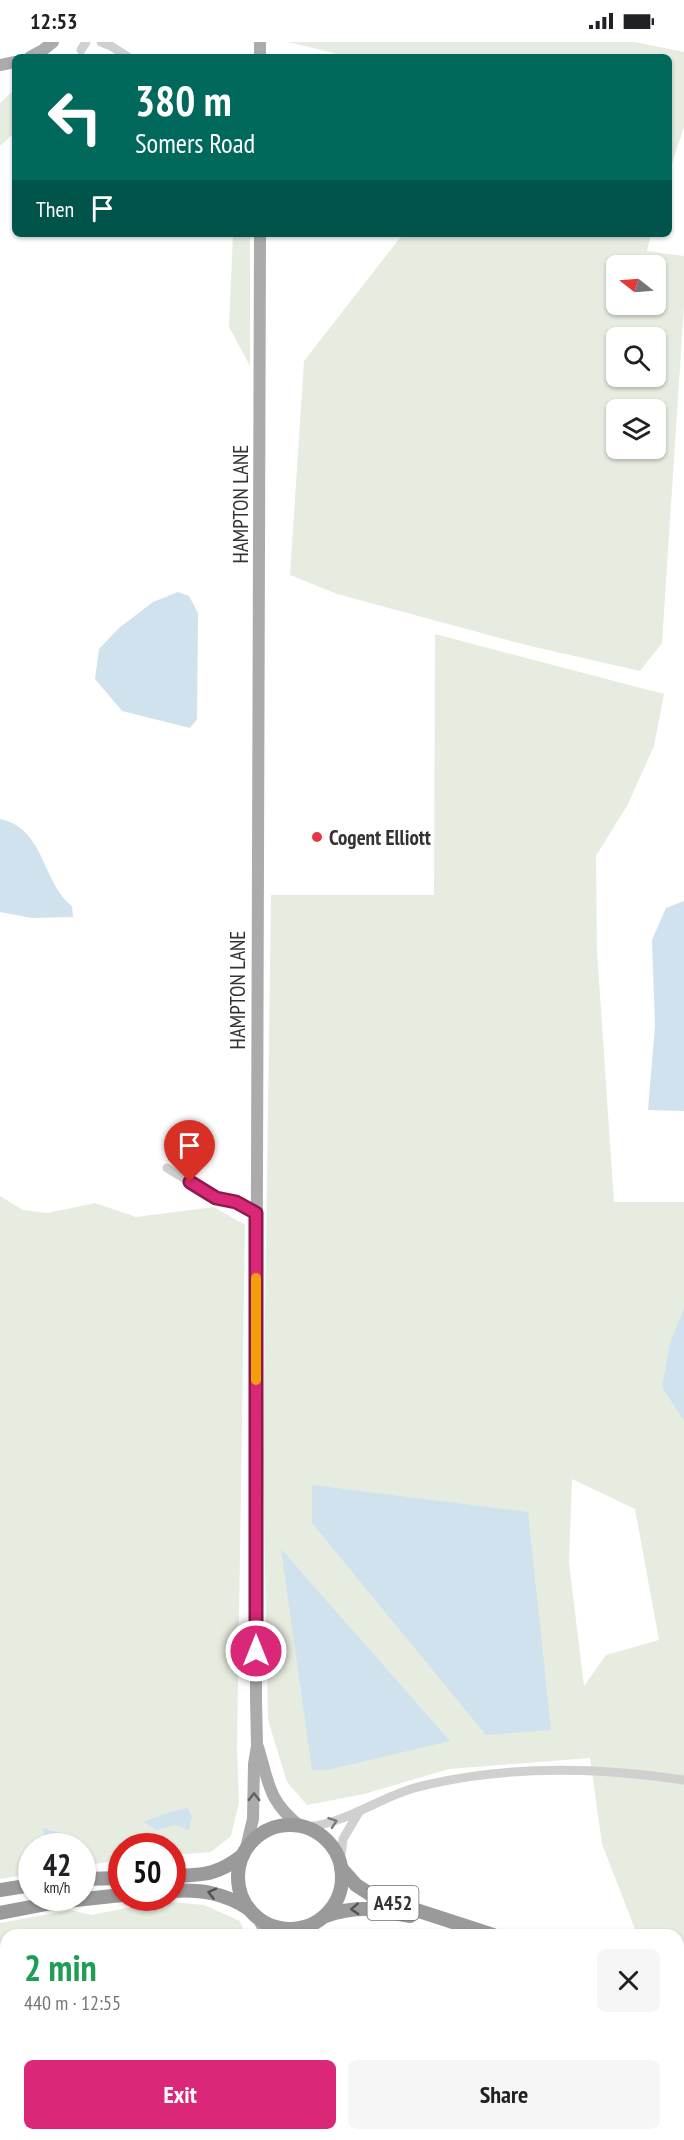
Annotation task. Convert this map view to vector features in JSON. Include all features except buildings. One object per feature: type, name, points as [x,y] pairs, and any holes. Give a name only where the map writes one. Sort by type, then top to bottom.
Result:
[{"type":"highway","points":[[186,1876],[217,1872],[245,1851],[265,1831],[282,1825],[303,1826],[332,1845],[341,1866],[342,1880],[339,1895],[321,1919],[302,1927],[288,1929],[277,1927],[234,1900],[209,1892],[186,1890]]},
{"type":"highway","points":[[245,1851],[238,1878],[241,1893],[253,1913]]},
{"type":"highway","name":"A452","points":[[341,1866],[356,1885],[373,1896],[475,1929]]},
{"type":"highway","points":[[0,1890],[18,1887]]},
{"type":"highway","points":[[0,1913],[57,1902],[108,1896]]},
{"type":"highway","name":"A452","points":[[321,1919],[344,1910],[362,1908],[455,1922]]},
{"type":"main road","points":[[35,54],[53,42]]},
{"type":"main road","name":"HAMPTON LANE","points":[[245,1851],[253,1820],[254,1764],[257,1746],[256,1213],[260,237]]},
{"type":"main road","name":"HAMPTON LANE","points":[[257,1746],[268,1786],[274,1798],[282,1810],[303,1826]]},
{"type":"main road","points":[[253,1913],[263,1929]]},
{"type":"main road","points":[[310,1929],[321,1919]]},
{"type":"street","points":[[101,42],[123,54]]},
{"type":"street","points":[[167,1168],[216,1198],[236,1202],[256,1213]]},
{"type":"street","points":[[303,1826],[329,1824],[411,1789],[451,1780],[499,1774],[621,1772],[684,1780]]},
{"type":"street","points":[[341,1866],[340,1851],[345,1832],[359,1812]]},
{"type":"shaded area","points":[[288,42],[635,42],[684,52],[684,127],[672,163],[672,54],[338,54]]},
{"type":"shaded area","points":[[12,92],[12,135],[0,146],[0,103]]},
{"type":"shaded area","points":[[233,237],[250,237],[250,366],[229,327]]},
{"type":"shaded area","points":[[401,237],[650,237],[647,251],[684,256],[684,306],[662,643],[640,671],[526,645],[337,594],[290,575],[304,361]]},
{"type":"shaded area","points":[[435,634],[664,694],[654,746],[628,804],[596,856],[597,951],[614,1202],[684,1202],[684,1929],[635,1929],[602,1844],[590,1758],[449,1769],[364,1794],[307,1805],[287,1782],[268,1720],[263,1458],[271,895],[434,895]],"holes":[[[572,1479],[635,1509],[659,1640],[606,1655],[584,1686],[569,1563]]]},
{"type":"shaded area","points":[[0,1196],[23,1210],[48,1213],[95,1203],[136,1217],[214,1207],[245,1225],[237,1750],[239,1802],[231,1836],[211,1852],[186,1854],[186,1833],[108,1833],[108,1862],[96,1864],[96,1833],[18,1833],[18,1876],[0,1879]]},
{"type":"shaded area","points":[[186,1903],[204,1905],[240,1921],[243,1929],[0,1929],[0,1923],[75,1911],[91,1915],[111,1911],[186,1911]]},
{"type":"water","points":[[178,592],[189,596],[198,613],[197,719],[190,728],[122,711],[95,679],[99,649],[119,628],[153,602]]},
{"type":"water","points":[[0,819],[15,824],[26,833],[41,856],[54,883],[72,906],[73,917],[32,918],[0,912]]},
{"type":"water","points":[[684,901],[684,1111],[648,1110],[655,1026],[652,940],[666,908]]},
{"type":"water","points":[[684,1308],[684,1421],[662,1387],[670,1343]]},
{"type":"water","points":[[312,1485],[528,1512],[551,1730],[486,1735],[312,1523]]},
{"type":"water","points":[[281,1549],[450,1741],[327,1770],[312,1770]]},
{"type":"water","points":[[187,1808],[192,1816],[189,1830],[174,1825],[157,1830],[143,1822],[170,1812]]},
{"type":"water","points":[[42,1828],[59,1833],[44,1833]]},
{"type":"slow traffic","points":[[256,1278],[256,1380]]},
{"type":"place","name":"Cogent Elliott","points":[[317,837]]},
{"type":"route","points":[[190,1182],[216,1198],[236,1202],[256,1213],[256,1651]]}]
